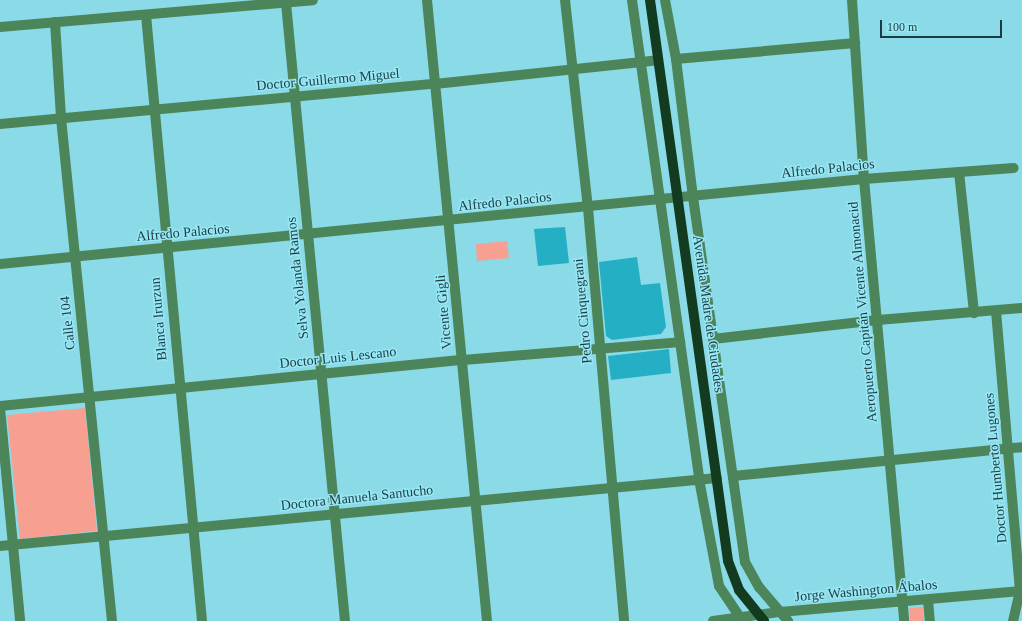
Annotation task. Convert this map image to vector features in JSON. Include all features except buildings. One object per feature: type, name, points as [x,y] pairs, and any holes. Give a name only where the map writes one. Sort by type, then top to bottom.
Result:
[{"type":"main road","name":"Avenida Madre de Ciudades","points":[[650,0],[731,573],[747,603],[761,618]]},
{"type":"street","points":[[0,27],[313,0]]},
{"type":"street","name":"Vicente Gigli","points":[[427,0],[446,204],[450,221],[487,621]]},
{"type":"street","name":"Pedro Cinquegrani","points":[[565,0],[571,70],[588,208],[611,488],[624,621]]},
{"type":"street","points":[[632,0],[642,62],[699,479],[719,586],[739,616]]},
{"type":"street","points":[[665,0],[676,59],[693,197],[745,562],[759,587],[788,621]]},
{"type":"street","name":"Aeropuerto Capitán Vicente Almonacid","points":[[852,0],[864,179],[878,320],[904,621]]},
{"type":"street","name":"Selva Yolanda Ramos","points":[[286,3],[345,621]]},
{"type":"street","name":"Blanca Irurzun","points":[[146,15],[166,248],[202,621]]},
{"type":"street","name":"Calle 104","points":[[55,22],[61,118],[112,621]]},
{"type":"street","points":[[676,59],[855,43]]},
{"type":"street","name":"Doctor Guillermo Miguel","points":[[0,124],[436,84],[658,60]]},
{"type":"street","name":"Alfredo Palacios","points":[[0,264],[588,208],[864,179],[1014,168]]},
{"type":"street","points":[[959,172],[974,313]]},
{"type":"street","points":[[713,338],[878,320],[1022,308]]},
{"type":"street","name":"Doctor Humberto Lugones","points":[[996,311],[1021,591],[1013,621]]},
{"type":"street","name":"Doctor Luis Lescano","points":[[0,407],[463,360],[680,342]]},
{"type":"street","points":[[0,407],[20,621]]},
{"type":"street","points":[[732,476],[890,462],[1022,447]]},
{"type":"street","name":"Doctora Manuela Santucho","points":[[0,546],[717,478]]},
{"type":"street","name":"Jorge Washington Ábalos","points":[[713,621],[739,616],[761,618],[780,612],[1021,591]]},
{"type":"street","points":[[928,600],[930,621]]},
{"type":"shaded area","points":[[507,241],[509,258],[477,261],[476,244]]},
{"type":"shaded area","points":[[85,408],[97,531],[20,539],[7,415]]},
{"type":"shaded area","points":[[923,607],[924,621],[910,621],[909,608]]}]
